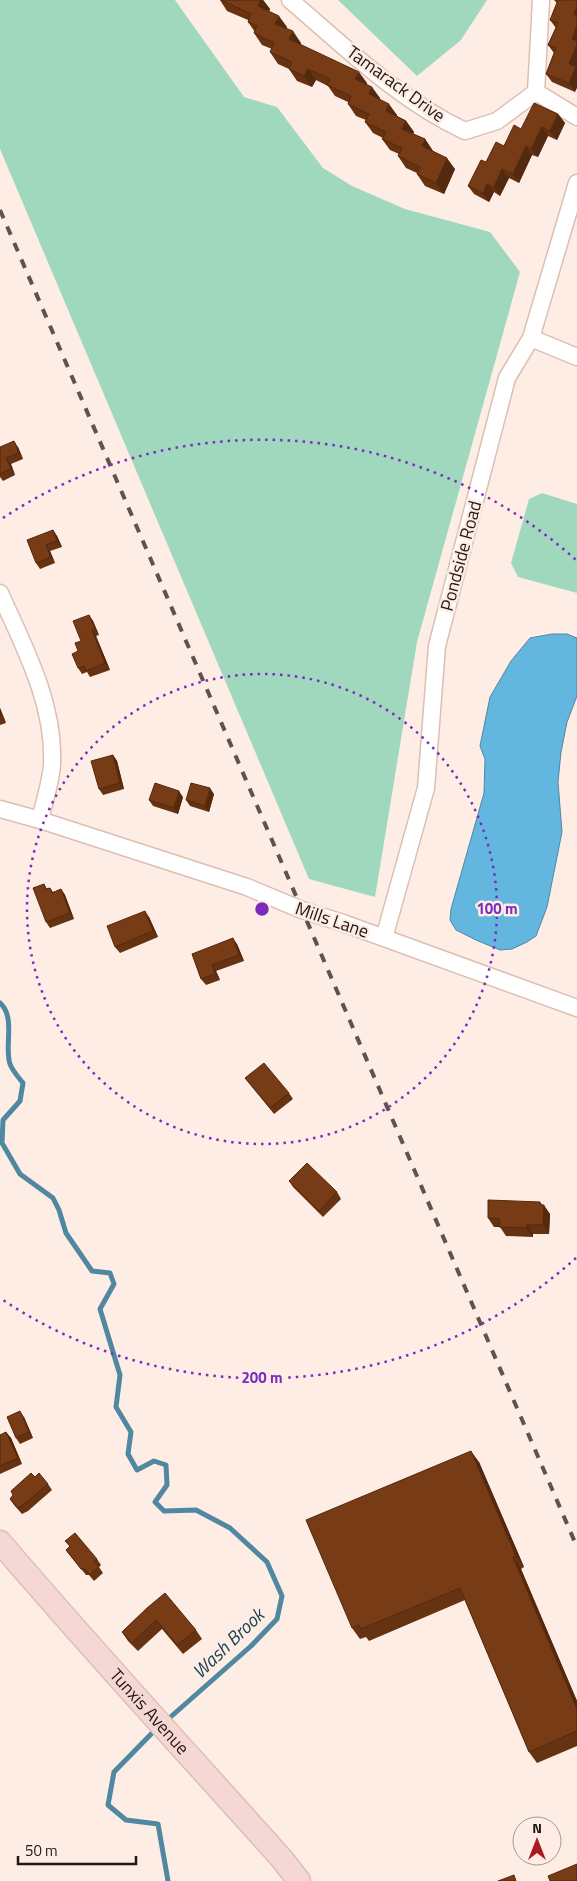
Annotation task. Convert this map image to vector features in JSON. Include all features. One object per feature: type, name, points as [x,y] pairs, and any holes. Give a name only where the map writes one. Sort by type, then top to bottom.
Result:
[{"type":"main road","name":"Tunxis Avenue","points":[[0,1542],[129,1690],[282,1859],[299,1881]]},
{"type":"street","name":"Tamarack Drive","points":[[290,0],[378,75],[440,119],[465,131],[497,121],[536,92]]},
{"type":"street","points":[[541,0],[536,92],[577,117]]},
{"type":"street","name":"Pondside Road","points":[[384,938],[426,788],[437,646],[507,378],[531,338],[577,183]]},
{"type":"street","points":[[531,338],[577,357]]},
{"type":"street","points":[[0,594],[34,670],[50,722],[52,764],[40,820]]},
{"type":"street","name":"Mills Lane","points":[[0,809],[40,820],[247,887],[302,910],[577,1008]]},
{"type":"green space","points":[[0,0],[175,0],[244,97],[277,107],[323,168],[352,186],[405,209],[490,232],[520,272],[417,642],[375,897],[309,879],[0,149]]},
{"type":"green space","points":[[338,0],[487,0],[461,40],[417,76]]},
{"type":"green space","points":[[542,493],[577,504],[577,593],[518,577],[511,563],[529,499]]},
{"type":"water","points":[[552,634],[567,634],[577,638],[577,696],[567,722],[558,782],[562,832],[547,907],[536,936],[512,949],[500,950],[456,930],[450,920],[451,909],[484,793],[485,759],[480,746],[490,697],[511,661],[530,638]]},
{"type":"building","points":[[221,0],[261,0],[258,6],[279,16],[275,24],[293,31],[289,39],[359,72],[355,79],[372,87],[369,94],[389,104],[386,111],[406,121],[402,129],[425,139],[422,146],[447,158],[436,183],[417,174],[420,167],[398,156],[402,148],[382,139],[386,132],[365,122],[369,114],[348,104],[351,96],[327,85],[330,79],[308,69],[304,76],[289,69],[292,62],[270,52],[274,43],[254,33],[257,26],[248,22],[251,14]]},
{"type":"building","points":[[558,0],[577,0],[574,14],[577,16],[577,26],[572,39],[577,41],[577,45],[569,64],[576,67],[569,83],[546,74],[556,48],[548,45],[558,23],[550,20]]},
{"type":"building","points":[[534,103],[558,114],[550,131],[542,127],[531,149],[526,146],[513,174],[502,169],[494,187],[487,184],[483,193],[468,186],[481,160],[486,162],[496,142],[504,146],[514,125],[521,129]]},
{"type":"building","points":[[14,441],[19,453],[6,458],[11,469],[0,474],[0,447]]},
{"type":"building","points":[[53,530],[57,541],[46,545],[51,557],[36,563],[27,540]]},
{"type":"building","points":[[89,615],[95,629],[92,630],[105,663],[86,671],[84,666],[78,668],[72,654],[78,651],[75,643],[81,641],[73,621]]},
{"type":"building","points":[[113,755],[120,783],[99,789],[91,761]]},
{"type":"building","points":[[155,783],[179,791],[174,808],[149,800]]},
{"type":"building","points":[[191,783],[210,788],[205,806],[186,800]]},
{"type":"building","points":[[44,884],[46,889],[50,888],[52,893],[61,889],[70,913],[46,922],[33,888]]},
{"type":"building","points":[[145,911],[153,931],[115,947],[107,926]]},
{"type":"building","points":[[233,938],[239,955],[212,965],[215,974],[201,979],[192,954]]},
{"type":"building","points":[[264,1063],[289,1093],[270,1108],[245,1078]]},
{"type":"building","points":[[307,1163],[337,1192],[319,1211],[289,1181]]},
{"type":"building","points":[[488,1200],[540,1202],[540,1205],[544,1205],[543,1225],[527,1225],[526,1228],[499,1227],[500,1219],[488,1218]]},
{"type":"building","points":[[20,1411],[29,1432],[16,1438],[7,1417]]},
{"type":"building","points":[[6,1432],[18,1458],[0,1466],[0,1435]]},
{"type":"building","points":[[471,1451],[516,1556],[513,1557],[577,1709],[577,1731],[529,1752],[460,1588],[361,1629],[359,1625],[352,1628],[306,1520]]},
{"type":"building","points":[[31,1473],[35,1477],[39,1473],[48,1484],[18,1508],[10,1499],[13,1495],[11,1491]]},
{"type":"building","points":[[75,1533],[97,1559],[94,1561],[99,1567],[90,1575],[85,1569],[81,1569],[66,1550],[70,1546],[65,1541]]},
{"type":"building","points":[[165,1593],[196,1630],[177,1645],[156,1620],[132,1643],[122,1632]]},
{"type":"building","points":[[577,1864],[577,1881],[550,1881],[548,1876]]},
{"type":"building","points":[[514,1875],[516,1881],[498,1881]]},
{"type":"waterway","name":"Wash Brook","points":[[0,1003],[5,1009],[9,1024],[10,1064],[23,1083],[20,1101],[3,1120],[2,1143],[20,1174],[53,1198],[66,1233],[92,1271],[110,1273],[114,1284],[100,1309],[120,1375],[116,1407],[131,1432],[128,1454],[137,1470],[154,1461],[166,1465],[167,1485],[155,1502],[164,1511],[196,1510],[230,1528],[267,1562],[282,1596],[277,1619],[251,1646],[166,1721]]},
{"type":"waterway","name":"Wash Brook","points":[[157,1728],[114,1772],[108,1805],[126,1820],[158,1824],[168,1881]]},
{"type":"railway","points":[[0,210],[577,1547]]}]
